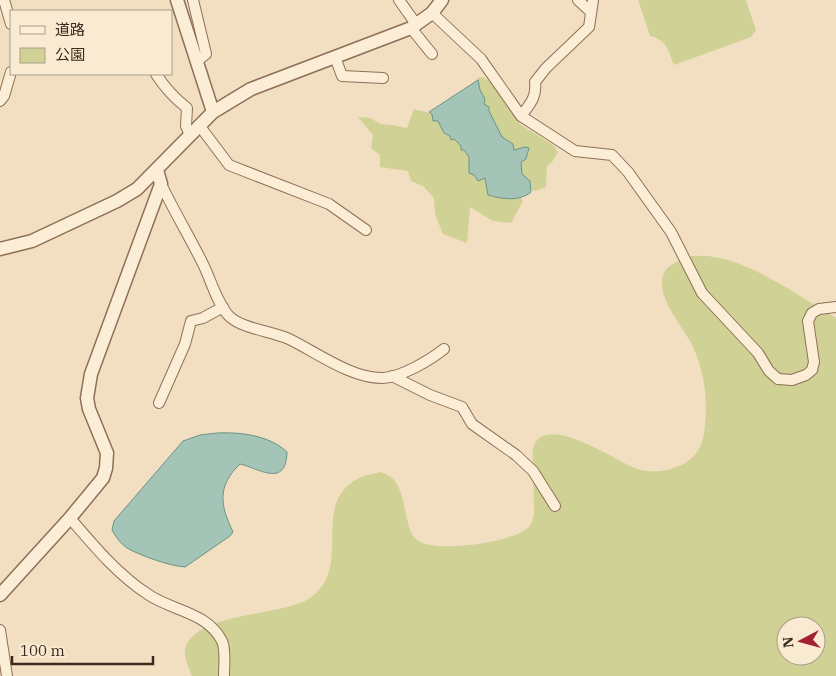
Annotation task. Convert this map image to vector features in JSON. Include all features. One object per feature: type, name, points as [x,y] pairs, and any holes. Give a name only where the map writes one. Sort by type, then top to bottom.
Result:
[{"type":"street","points":[[177,0],[213,112]]},
{"type":"street","points":[[194,0],[206,54],[197,61]]},
{"type":"street","points":[[399,0],[413,26],[432,54]]},
{"type":"street","points":[[0,249],[32,241],[117,202],[137,189],[213,112],[236,97],[251,89],[413,26],[432,13],[442,0]]},
{"type":"street","points":[[578,0],[591,12]]},
{"type":"street","points":[[521,116],[533,100],[536,92],[535,82],[546,68],[590,27],[593,0]]},
{"type":"street","points":[[4,1],[10,21]]},
{"type":"street","points":[[432,13],[481,59],[521,116],[574,151],[612,155],[628,172],[671,232],[702,293],[758,353],[768,371],[778,379],[792,380],[806,375],[812,370],[814,362],[808,321],[812,313],[819,309],[836,307]]},
{"type":"street","points":[[335,57],[342,76],[383,78]]},
{"type":"street","points":[[0,101],[4,96],[10,75]]},
{"type":"street","points":[[157,75],[170,94],[187,108],[186,126],[190,135]]},
{"type":"street","points":[[199,125],[230,165],[329,204],[366,230]]},
{"type":"street","points":[[157,170],[162,184],[228,315],[236,321],[288,338],[357,374],[382,378],[422,364],[444,349]]},
{"type":"street","points":[[0,595],[70,518],[103,478],[107,453],[89,409],[87,398],[88,386],[162,184]]},
{"type":"street","points":[[159,404],[184,344],[191,320],[203,318],[224,307]]},
{"type":"street","points":[[392,376],[430,395],[462,407],[472,424],[516,454],[533,471],[555,506]]},
{"type":"street","points":[[70,518],[114,568],[150,596],[200,618],[210,627],[222,642],[224,675]]},
{"type":"street","points":[[0,630],[8,676]]},
{"type":"green space","points":[[638,0],[746,0],[756,30],[751,37],[674,65],[663,43],[650,36]]},
{"type":"green space","points":[[482,77],[494,84],[521,125],[553,145],[558,152],[547,166],[546,187],[535,191],[527,187],[512,151],[491,123],[475,85],[477,78]]},
{"type":"green space","points":[[414,109],[437,115],[517,193],[523,201],[511,223],[493,221],[470,207],[467,243],[443,234],[435,214],[434,198],[423,186],[411,181],[408,171],[380,167],[380,155],[371,148],[373,135],[358,117],[370,118],[381,124],[407,128]]},
{"type":"green space","points":[[690,256],[711,256],[729,260],[760,273],[836,318],[836,676],[192,676],[186,660],[185,650],[192,637],[204,628],[240,616],[297,604],[310,598],[323,585],[329,570],[332,553],[333,519],[336,503],[344,489],[361,477],[381,472],[394,480],[401,494],[410,529],[417,540],[426,544],[456,546],[474,545],[507,538],[520,533],[530,526],[534,513],[533,449],[540,438],[551,434],[565,436],[598,449],[627,465],[643,471],[668,470],[690,460],[700,447],[703,437],[706,415],[705,395],[700,366],[693,347],[663,294],[663,275],[674,263]]},
{"type":"shaded area","points":[[478,80],[480,90],[485,99],[484,104],[489,107],[489,111],[502,137],[513,144],[514,150],[525,147],[529,148],[526,159],[521,162],[522,174],[530,181],[531,192],[521,197],[505,198],[488,195],[485,178],[478,181],[474,175],[469,173],[469,157],[464,150],[461,150],[461,146],[454,139],[451,140],[450,136],[444,133],[438,121],[433,121],[432,114],[429,112]]},
{"type":"shaded area","points":[[235,433],[263,438],[280,446],[287,452],[286,463],[282,470],[277,473],[263,472],[240,464],[227,480],[223,496],[225,513],[233,532],[185,567],[156,560],[127,548],[118,540],[112,530],[114,521],[183,441],[200,435]]}]
